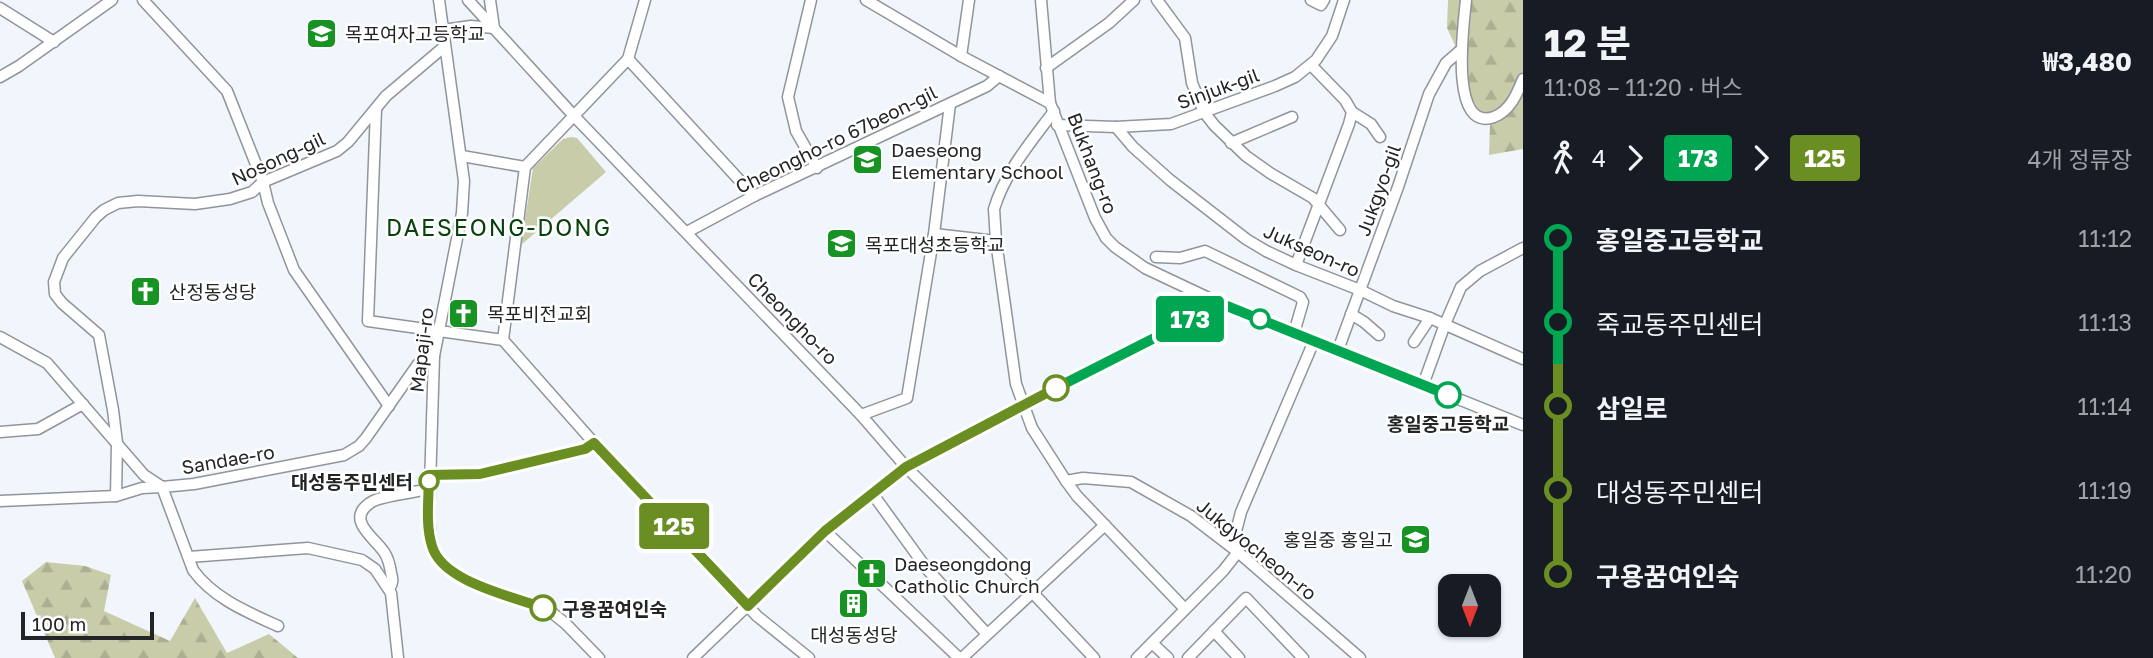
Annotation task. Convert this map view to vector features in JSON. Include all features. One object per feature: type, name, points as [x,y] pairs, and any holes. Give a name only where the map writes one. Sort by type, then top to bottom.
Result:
[{"type":"street","points":[[0,77],[112,0]]},
{"type":"street","points":[[143,0],[227,92],[294,270],[389,406]]},
{"type":"street","name":"Mapaji-ro","points":[[439,0],[464,181],[461,213],[435,356],[429,475],[430,537],[436,557],[456,574],[545,608],[566,624],[599,658]]},
{"type":"street","name":"Cheongho-ro","points":[[468,0],[575,117],[861,415],[906,467],[1032,592],[1094,658]]},
{"type":"street","points":[[443,30],[471,26],[494,28],[490,0]]},
{"type":"street","points":[[503,340],[525,167],[628,59],[645,0]]},
{"type":"street","points":[[811,0],[788,97],[796,131],[817,168]]},
{"type":"street","name":"Bukhang-ro","points":[[866,0],[1052,107],[1095,218],[1109,241],[1145,268],[1217,302],[1523,425]]},
{"type":"street","points":[[890,14],[891,0]]},
{"type":"street","points":[[961,55],[969,0]]},
{"type":"street","points":[[1041,0],[1052,107],[1016,162],[1001,189],[994,209],[1014,376],[1022,405],[1043,447],[1077,496],[1185,609]]},
{"type":"street","points":[[1046,68],[1110,23],[1134,0]]},
{"type":"street","points":[[1157,0],[1185,38],[1192,83],[1204,112],[1246,156],[1313,198],[1340,230]]},
{"type":"street","points":[[1311,0],[1321,5],[1324,0]]},
{"type":"street","name":"Sinjuk-gil","points":[[1057,125],[1116,127],[1171,124],[1285,82],[1311,65],[1332,36],[1344,0]]},
{"type":"street","points":[[1466,0],[1462,49],[1464,94],[1472,111],[1482,117],[1497,116],[1517,96],[1523,79]]},
{"type":"street","points":[[0,8],[54,42]]},
{"type":"street","name":"Nosong-gil","points":[[117,443],[99,335],[55,294],[54,282],[63,258],[96,217],[118,203],[138,201],[179,204],[215,201],[252,192],[263,182],[337,151],[348,142],[386,96],[445,46]]},
{"type":"street","name":"Jukgyo-gil","points":[[1338,350],[1429,94],[1446,63],[1462,49]]},
{"type":"street","points":[[628,59],[754,196]]},
{"type":"street","points":[[1311,65],[1340,94],[1352,112],[1371,124],[1380,137]]},
{"type":"street","name":"Cheongho-ro 67beon-gil","points":[[687,232],[754,196],[987,86],[999,76]]},
{"type":"street","points":[[861,415],[907,398],[934,234],[950,104]]},
{"type":"street","points":[[376,109],[368,321],[503,340],[594,443],[748,606],[809,658]]},
{"type":"street","points":[[1296,265],[1352,112]]},
{"type":"street","points":[[1231,142],[1292,117]]},
{"type":"street","name":"Jukseon-ro","points":[[1116,127],[1133,147],[1170,180],[1247,239],[1296,265],[1393,306],[1445,324],[1523,359]]},
{"type":"street","points":[[461,156],[525,167]]},
{"type":"street","points":[[934,234],[996,241]]},
{"type":"street","points":[[1423,385],[1461,287],[1480,271],[1523,248]]},
{"type":"street","points":[[1156,257],[1180,258],[1205,251],[1300,298],[1303,302],[1294,333]]},
{"type":"street","points":[[693,658],[825,531],[906,467],[1182,324],[1217,302]]},
{"type":"street","points":[[1351,314],[1379,335]]},
{"type":"street","points":[[1414,342],[1430,318]]},
{"type":"street","name":"Sandae-ro","points":[[0,337],[47,363],[144,475],[162,487],[194,484],[344,455],[359,446],[418,364],[435,356]]},
{"type":"street","points":[[1137,658],[1223,571],[1235,549],[1241,512],[1314,341]]},
{"type":"street","points":[[0,432],[38,429],[83,404]]},
{"type":"street","points":[[116,496],[117,443]]},
{"type":"street","points":[[429,475],[480,474],[585,449],[594,443]]},
{"type":"street","name":"Jukgyocheon-ro","points":[[1066,481],[1083,478],[1130,482],[1191,516],[1235,549],[1360,658]]},
{"type":"street","points":[[0,501],[116,496],[142,488],[162,487],[193,570],[208,587],[235,605],[278,626]]},
{"type":"street","points":[[389,589],[393,582],[389,561],[361,526],[363,510],[371,501],[429,489]]},
{"type":"street","points":[[872,493],[927,569],[987,634]]},
{"type":"street","points":[[825,531],[960,658],[1105,525]]},
{"type":"street","points":[[189,557],[317,548],[362,560],[375,569],[389,589],[398,658]]},
{"type":"street","points":[[1188,658],[1246,598],[1303,658]]},
{"type":"street","points":[[1214,631],[1239,658]]},
{"type":"street","points":[[1152,643],[1168,658]]},
{"type":"green space","points":[[1448,0],[1523,0],[1523,149],[1489,155],[1490,125],[1462,102],[1462,60],[1447,28]]},
{"type":"green space","points":[[577,138],[606,172],[521,245],[533,168],[563,139]]},
{"type":"green space","points":[[46,562],[85,566],[111,575],[104,611],[170,641],[195,598],[227,653],[269,634],[298,658],[55,658],[22,581]]},
{"type":"bus line","name":"173","points":[[1056,388],[1130,352],[1217,302],[1448,395]]},
{"type":"bus line","name":"125","points":[[543,608],[469,581],[436,557],[430,537],[429,475],[480,474],[585,449],[594,443],[748,606],[825,531],[906,467],[1056,388]]},
{"type":"place","name":"목포여자고등학교","points":[[322,33]]},
{"type":"place","name":"Daeseong Elementary School","points":[[868,160]]},
{"type":"place","name":"목포대성초등학교","points":[[842,244]]},
{"type":"place","name":"산정동성당","points":[[146,291]]},
{"type":"place","name":"목포비전교회","points":[[464,313]]},
{"type":"place","name":"홍일중고등학교","points":[[1448,395]]},
{"type":"place","name":"대성동주민센터","points":[[429,481]]},
{"type":"place","name":"홍일중 홍일고","points":[[1416,539]]},
{"type":"place","name":"Daeseongdong Catholic Church","points":[[871,574]]},
{"type":"place","name":"대성동성당","points":[[854,603]]},
{"type":"place","name":"구용꿈여인숙","points":[[543,608]]},
{"type":"district","name":"DAESEONG-DONG","points":[[499,227]]}]
